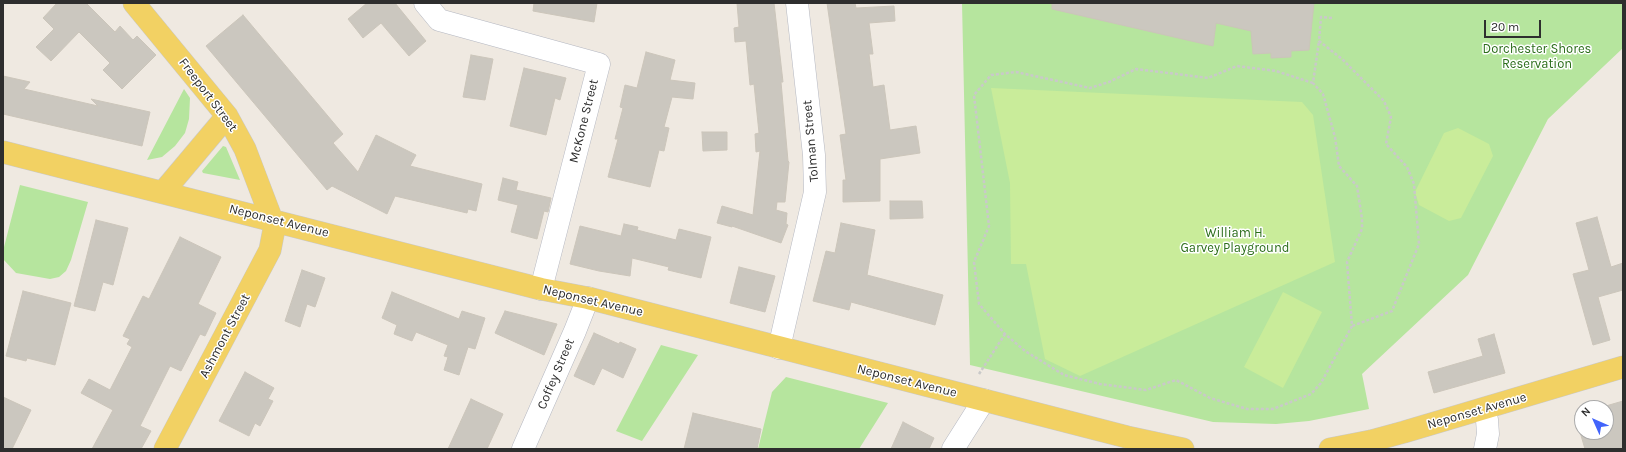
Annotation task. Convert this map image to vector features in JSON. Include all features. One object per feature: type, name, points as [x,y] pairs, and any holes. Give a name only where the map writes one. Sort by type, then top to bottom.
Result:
[{"type":"main road","name":"Freeport Street","points":[[134,3],[227,116],[245,150],[272,220]]},
{"type":"main road","points":[[163,192],[227,116]]},
{"type":"main road","name":"Neponset Avenue","points":[[3,152],[541,289],[588,298],[1127,437],[1183,449]]},
{"type":"main road","name":"Ashmont Street","points":[[165,449],[270,250],[274,229],[272,220]]},
{"type":"main road","name":"Neponset Avenue","points":[[1330,449],[1371,441],[1623,367]]},
{"type":"street","name":"McKone Street","points":[[425,3],[439,20],[599,64],[541,289]]},
{"type":"street","name":"Tolman Street","points":[[779,348],[815,192],[814,155],[797,3]]},
{"type":"street","name":"Coffey Street","points":[[523,449],[588,298]]},
{"type":"street","points":[[953,449],[984,400]]},
{"type":"street","points":[[1484,409],[1487,420],[1488,434],[1485,449]]},
{"type":"path","points":[[1313,83],[1321,17],[1332,18]]},
{"type":"path","points":[[1319,41],[1342,59],[1384,101],[1391,117],[1386,144],[1407,167],[1414,184],[1419,244],[1392,312],[1352,326]]},
{"type":"path","points":[[1237,66],[1276,71],[1313,83],[1323,94],[1335,137],[1339,166],[1357,186],[1361,206],[1362,229],[1347,262],[1352,326],[1321,383],[1311,394],[1273,410],[1247,409],[1210,398],[1176,380],[1146,390],[1100,384],[1064,375],[1025,351],[1005,334],[979,304],[974,262],[988,226],[974,95],[991,75],[1016,72],[1090,88],[1109,82],[1136,69],[1208,78],[1237,66]]},
{"type":"path","points":[[980,374],[1005,334]]},
{"type":"green space","name":"William H. Garvey Playground","points":[[962,3],[1623,3],[1623,48],[1548,119],[1468,275],[1362,374],[1369,409],[1309,421],[1276,424],[1213,422],[970,365]]},
{"type":"green space","points":[[991,88],[1302,102],[1313,115],[1335,262],[1080,376],[1045,359],[1026,264],[1011,264],[1010,183]]},
{"type":"green space","points":[[184,89],[190,98],[189,119],[185,133],[175,146],[162,157],[147,160]]},
{"type":"green space","points":[[1458,128],[1489,144],[1493,156],[1461,218],[1449,221],[1419,205],[1415,192],[1444,133]]},
{"type":"green space","points":[[223,146],[226,147],[240,180],[203,173],[202,171]]},
{"type":"green space","points":[[20,185],[88,202],[71,260],[66,271],[59,277],[50,279],[16,273],[3,259],[3,251]]},
{"type":"green space","points":[[1283,292],[1322,312],[1283,388],[1244,367]]},
{"type":"green space","points":[[661,345],[698,355],[642,441],[616,431]]},
{"type":"green space","points":[[786,377],[888,403],[859,449],[758,449],[772,392]]},
{"type":"building","points":[[57,3],[86,3],[115,32],[120,26],[133,40],[137,36],[156,55],[122,89],[103,70],[110,63],[79,32],[51,61],[36,47],[54,29],[43,18]]},
{"type":"building","points":[[367,3],[395,3],[426,41],[409,56],[381,23],[363,38],[348,19]]},
{"type":"building","points":[[534,3],[597,3],[594,22],[533,11]]},
{"type":"building","points":[[737,3],[774,3],[783,82],[781,82],[789,162],[785,202],[777,202],[776,210],[787,213],[786,224],[788,225],[781,243],[732,226],[717,223],[722,206],[753,215],[760,151],[756,152],[755,134],[759,133],[754,84],[750,85],[746,41],[735,42],[734,28],[739,27]]},
{"type":"building","points":[[827,3],[855,3],[856,8],[894,6],[895,21],[869,23],[873,54],[869,54],[873,87],[884,85],[890,130],[916,126],[920,153],[880,159],[880,201],[843,202],[843,180],[846,180],[840,135],[846,134]]},
{"type":"building","points":[[1052,3],[1314,3],[1309,50],[1291,51],[1291,57],[1271,58],[1271,53],[1253,54],[1251,31],[1216,23],[1213,46],[1052,9]]},
{"type":"building","points":[[243,15],[343,134],[333,143],[358,172],[376,135],[416,155],[410,166],[482,184],[476,211],[468,209],[467,213],[395,196],[387,214],[332,186],[327,190],[206,46]]},
{"type":"building","points":[[646,52],[675,60],[670,80],[695,83],[693,99],[672,97],[664,127],[669,128],[664,151],[659,150],[650,187],[608,177],[618,139],[615,139],[623,108],[620,107],[625,85],[637,88]]},
{"type":"building","points":[[471,55],[493,59],[485,100],[463,97]]},
{"type":"building","points":[[524,68],[566,78],[560,100],[555,98],[546,135],[510,126]]},
{"type":"building","points":[[3,76],[30,82],[24,89],[98,106],[91,99],[150,112],[142,146],[3,114]]},
{"type":"building","points":[[702,132],[727,132],[727,150],[703,151]]},
{"type":"building","points":[[503,178],[518,182],[516,190],[551,198],[548,212],[544,211],[537,239],[511,232],[518,205],[498,200]]},
{"type":"building","points":[[890,201],[922,201],[923,218],[890,219]]},
{"type":"building","points":[[1597,217],[1611,267],[1623,263],[1623,290],[1598,297],[1610,340],[1593,345],[1573,274],[1589,270],[1576,223]]},
{"type":"building","points":[[96,220],[128,228],[113,285],[103,282],[95,311],[74,306]]},
{"type":"building","points":[[841,223],[875,230],[867,275],[943,295],[935,325],[851,302],[849,310],[813,301],[826,251],[835,253]]},
{"type":"building","points":[[624,224],[638,227],[637,230],[676,240],[679,229],[711,237],[701,278],[668,270],[669,267],[632,258],[630,276],[570,264],[580,226],[621,236]]},
{"type":"building","points":[[180,237],[221,257],[198,304],[216,313],[205,336],[200,334],[181,371],[170,366],[140,426],[151,431],[141,449],[92,449],[113,410],[81,393],[89,379],[110,390],[132,347],[127,344],[130,339],[123,336],[143,296],[149,299]]},
{"type":"building","points":[[739,267],[775,276],[765,312],[730,303]]},
{"type":"building","points":[[302,270],[325,278],[315,307],[307,304],[300,327],[285,321]]},
{"type":"building","points":[[23,291],[71,303],[55,365],[27,358],[26,361],[6,356]]},
{"type":"building","points":[[392,292],[459,319],[462,311],[485,318],[475,349],[468,347],[459,375],[444,370],[448,357],[444,356],[448,345],[416,332],[412,341],[394,334],[397,325],[382,318]]},
{"type":"building","points":[[505,311],[557,324],[544,355],[495,333]]},
{"type":"building","points":[[594,333],[619,344],[620,342],[636,349],[623,378],[602,368],[594,385],[574,376]]},
{"type":"building","points":[[1494,334],[1505,373],[1434,393],[1428,372],[1483,356],[1478,339]]},
{"type":"building","points":[[245,372],[274,388],[268,399],[273,401],[260,426],[255,423],[249,436],[219,421]]},
{"type":"building","points":[[3,397],[31,410],[12,449],[3,449]]},
{"type":"building","points":[[471,399],[503,414],[487,449],[448,449]]},
{"type":"building","points":[[1623,401],[1623,449],[1585,449],[1582,440],[1614,440],[1614,404]]},
{"type":"building","points":[[693,413],[761,429],[757,449],[684,449]]},
{"type":"building","points":[[903,422],[934,438],[929,449],[891,449]]},
{"type":"park label","name":"Dorchester Shores Reservation","points":[[1537,56]]}]
